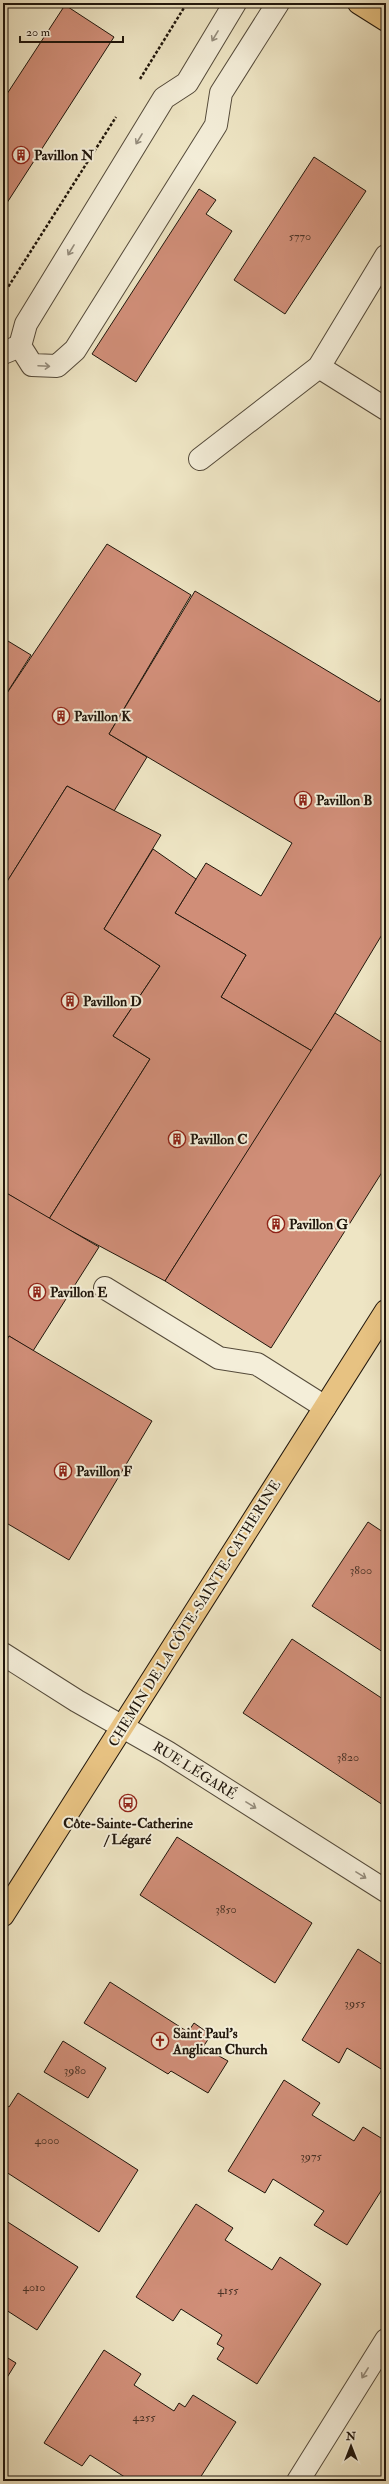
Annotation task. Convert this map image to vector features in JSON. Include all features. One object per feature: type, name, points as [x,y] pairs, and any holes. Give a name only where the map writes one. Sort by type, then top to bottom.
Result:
[{"type":"main road","points":[[359,3],[386,20]]},
{"type":"main road","name":"CHEMIN DE LA CÔTE-SAINTE-CATHERINE","points":[[3,1915],[386,1311]]},
{"type":"street","points":[[235,3],[188,83],[164,98],[26,324],[12,349],[32,365],[57,366],[75,350],[216,125],[221,93],[278,3]]},
{"type":"street","points":[[200,460],[319,368],[386,256]]},
{"type":"street","points":[[319,368],[386,409]]},
{"type":"street","points":[[105,1288],[219,1358],[257,1364],[325,1407]]},
{"type":"street","name":"RUE LÉGARÉ","points":[[3,1654],[77,1701],[167,1752],[386,1891]]},
{"type":"street","points":[[298,2481],[386,2340]]},
{"type":"path","points":[[137,83],[187,3]]},
{"type":"path","points":[[3,295],[116,116]]},
{"type":"building","name":"Pavillon N","points":[[65,5],[114,37],[3,209],[3,100]]},
{"type":"building","points":[[314,157],[366,191],[285,314],[234,280]]},
{"type":"building","points":[[199,189],[216,200],[206,214],[232,231],[136,382],[92,354]]},
{"type":"building","name":"Pavillon K","points":[[107,544],[191,595],[109,734],[147,757],[114,811],[67,786],[3,888],[3,699]]},
{"type":"building","name":"Pavillon B","points":[[195,591],[379,702],[386,690],[386,928],[312,1051],[221,997],[246,955],[175,913],[206,863],[261,896],[292,843],[109,734]]},
{"type":"building","points":[[3,638],[31,655],[3,699]]},
{"type":"building","name":"Pavillon D","points":[[67,786],[161,835],[104,929],[160,966],[113,1036],[150,1059],[49,1219],[3,1191],[3,888]]},
{"type":"building","name":"Pavillon C","points":[[153,849],[196,879],[175,913],[246,955],[221,997],[312,1051],[165,1281],[49,1219],[150,1059],[113,1036],[160,966],[104,929]]},
{"type":"building","name":"Pavillon G","points":[[335,1013],[386,1045],[386,1166],[271,1348],[165,1281]]},
{"type":"building","name":"Pavillon E","points":[[3,1191],[99,1247],[33,1351],[9,1336],[3,1347]]},
{"type":"building","name":"Pavillon F","points":[[9,1336],[152,1421],[69,1560],[3,1521],[3,1347]]},
{"type":"building","points":[[368,1522],[386,1534],[386,1654],[312,1606]]},
{"type":"building","points":[[292,1639],[386,1701],[386,1800],[383,1805],[243,1713]]},
{"type":"building","points":[[177,1837],[312,1923],[275,1983],[140,1895]]},
{"type":"building","points":[[358,1949],[386,1967],[386,2072],[347,2048],[339,2063],[302,2040]]},
{"type":"building","name":"Saint Paul's Anglican Church","points":[[110,1982],[188,2032],[194,2023],[211,2035],[203,2047],[228,2061],[208,2093],[171,2071],[168,2074],[84,2023]]},
{"type":"building","points":[[63,2041],[106,2068],[88,2098],[44,2072]]},
{"type":"building","points":[[284,2080],[320,2103],[312,2115],[354,2141],[363,2127],[386,2141],[386,2183],[347,2245],[314,2225],[324,2211],[273,2179],[265,2193],[228,2171]]},
{"type":"building","points":[[18,2093],[138,2170],[99,2232],[3,2170],[3,2110],[6,2105],[9,2107]]},
{"type":"building","points":[[196,2204],[233,2228],[225,2240],[272,2270],[280,2257],[321,2284],[257,2384],[217,2359],[224,2348],[217,2344],[222,2335],[181,2309],[173,2321],[136,2297]]},
{"type":"building","points":[[3,2219],[78,2267],[37,2330],[3,2308]]},
{"type":"building","points":[[104,2350],[141,2374],[134,2385],[174,2411],[179,2403],[185,2407],[193,2395],[236,2422],[198,2481],[131,2481],[90,2455],[82,2466],[44,2443]]},
{"type":"building","points":[[3,2355],[16,2363],[3,2384]]},
{"type":"place","name":"Pavillon N","points":[[21,155]]},
{"type":"place","name":"Pavillon K","points":[[61,716]]},
{"type":"place","name":"Pavillon B","points":[[303,800]]},
{"type":"place","name":"Pavillon D","points":[[70,1001]]},
{"type":"place","name":"Pavillon C","points":[[177,1139]]},
{"type":"place","name":"Pavillon G","points":[[276,1224]]},
{"type":"place","name":"Pavillon E","points":[[37,1292]]},
{"type":"place","name":"Pavillon F","points":[[63,1471]]},
{"type":"place","name":"Côte-Sainte-Catherine / Légaré","points":[[128,1803]]},
{"type":"place","name":"Saint Paul's Anglican Church","points":[[160,2041]]}]
